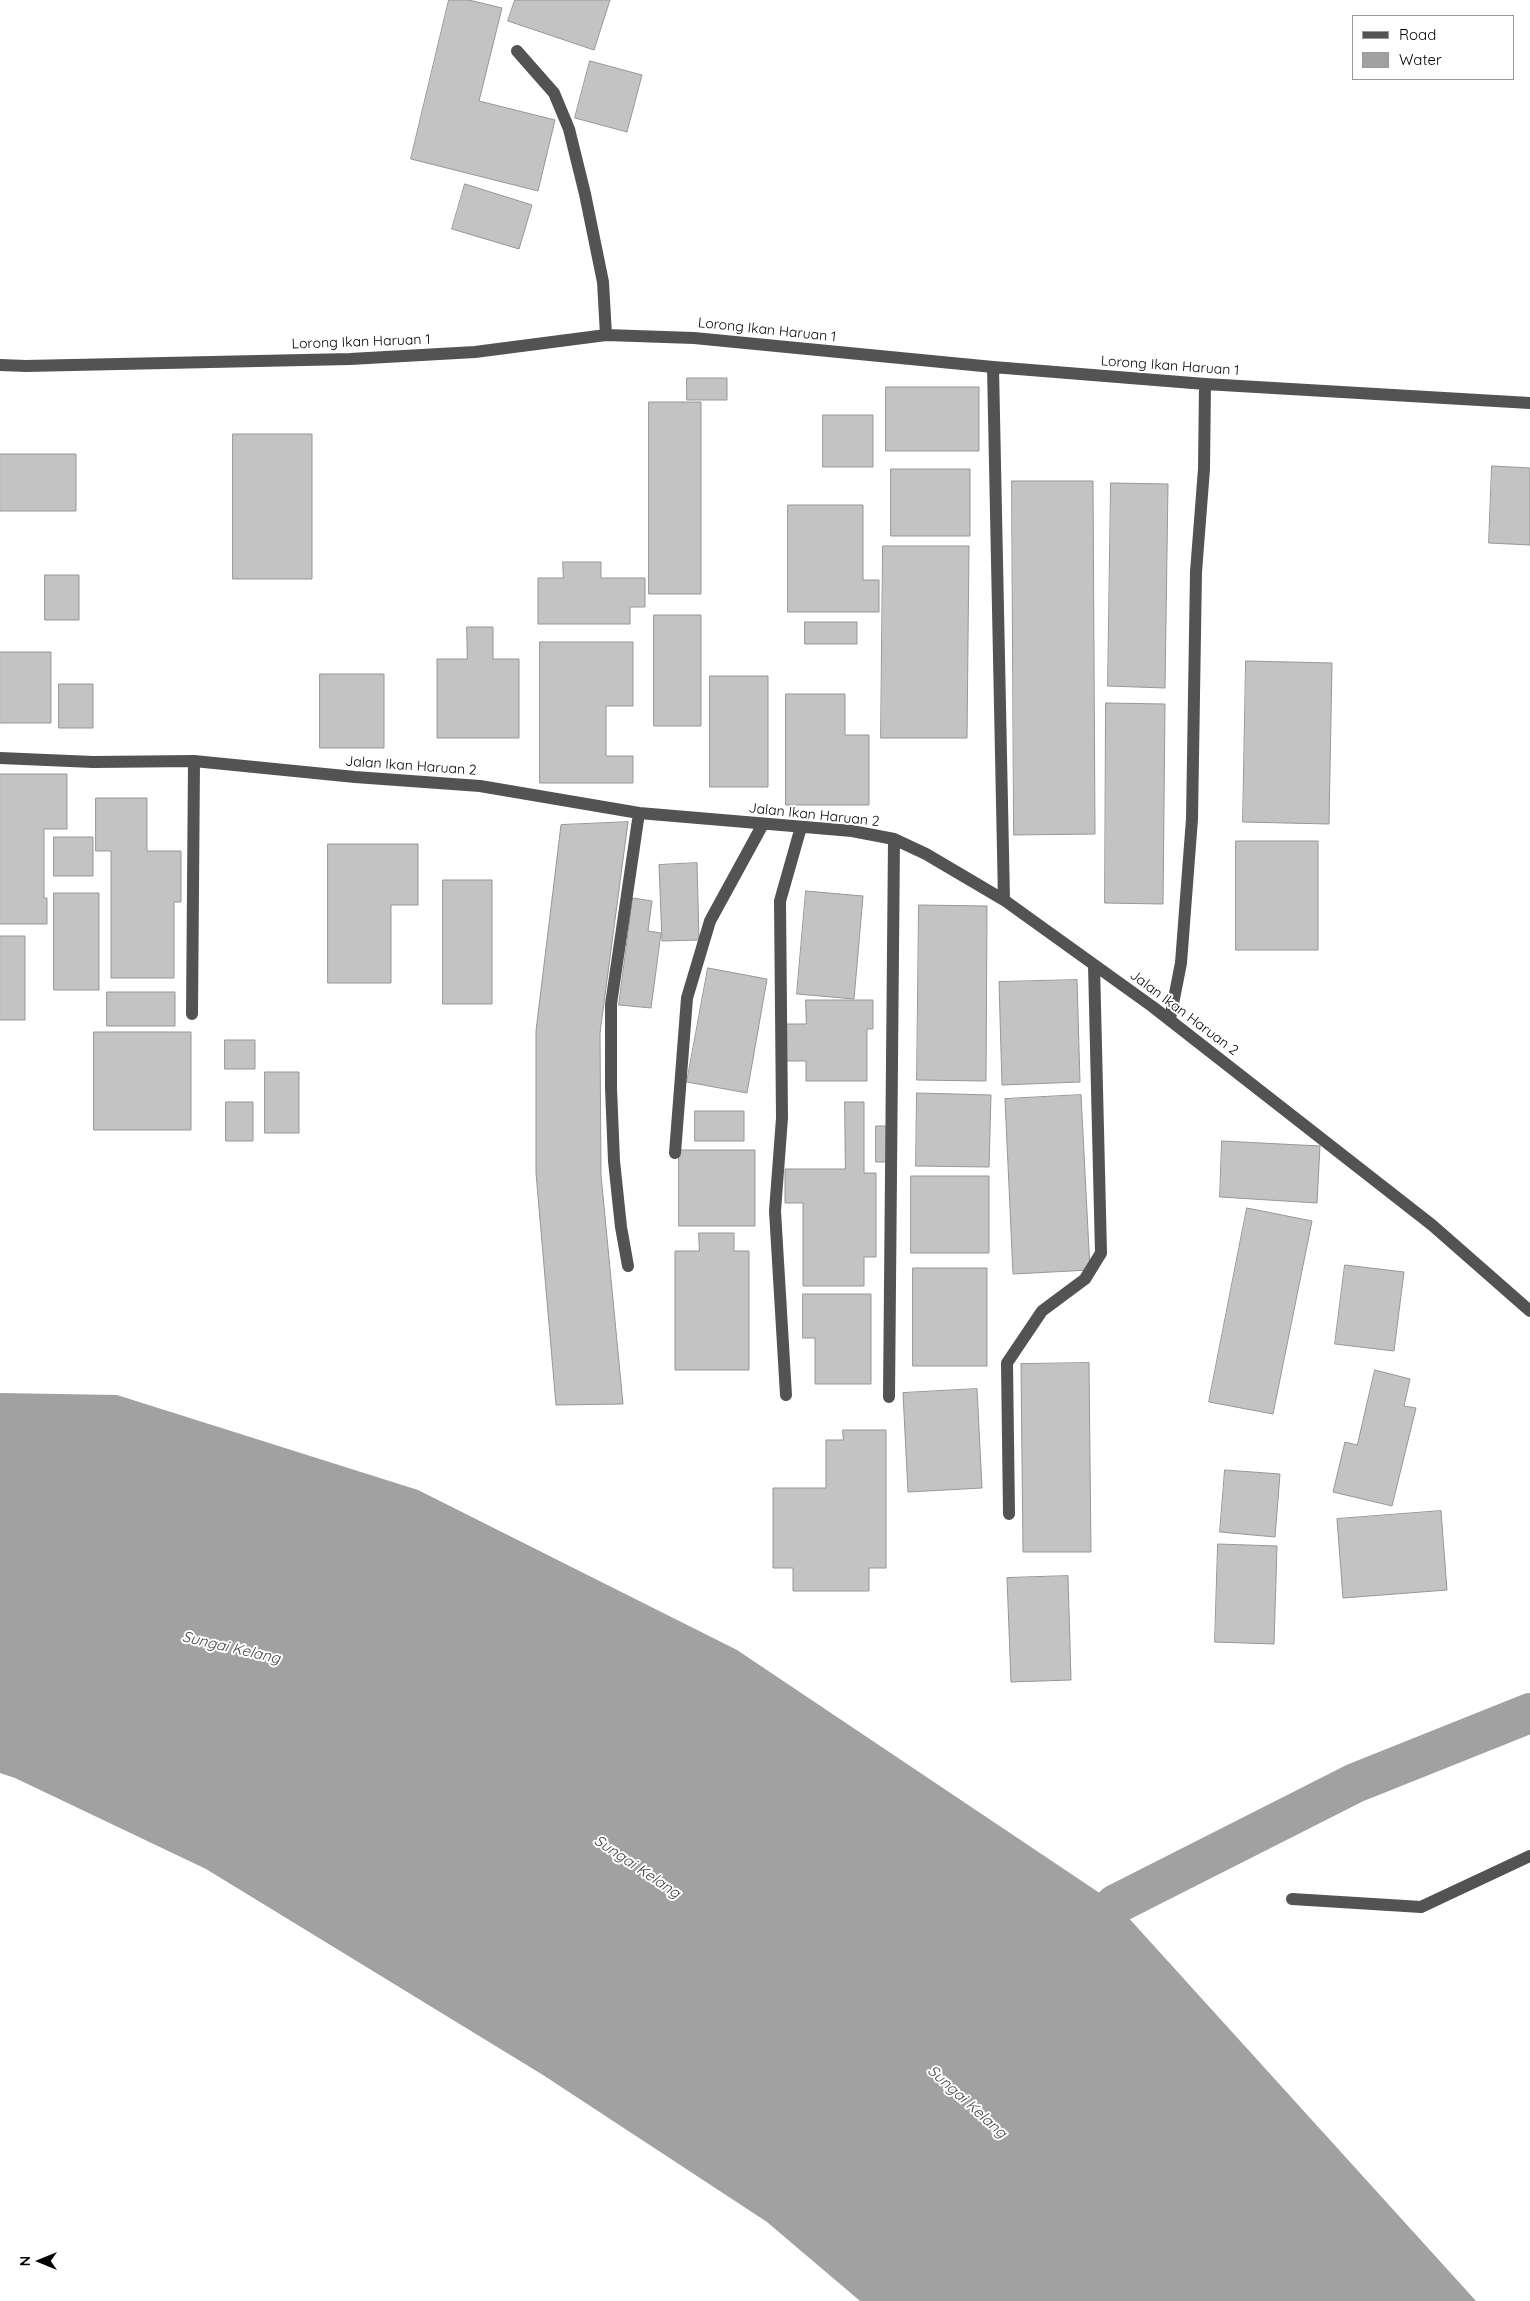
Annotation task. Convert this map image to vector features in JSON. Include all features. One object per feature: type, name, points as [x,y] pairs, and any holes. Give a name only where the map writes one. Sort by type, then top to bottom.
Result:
[{"type":"street","points":[[517,51],[554,93],[569,129],[585,194],[603,282],[606,335]]},
{"type":"street","name":"Lorong Ikan Haruan 1","points":[[0,365],[36,366],[350,359],[475,352],[606,335],[694,338],[993,367],[1205,384],[1530,403]]},
{"type":"street","points":[[993,367],[1004,900]]},
{"type":"street","points":[[1170,1019],[1181,963],[1192,819],[1196,572],[1204,469],[1205,384]]},
{"type":"street","name":"Jalan Ikan Haruan 2","points":[[0,758],[93,762],[194,762],[480,786],[639,813],[852,831],[894,839],[926,854],[1004,900],[1170,1019],[1432,1225],[1530,1311]]},
{"type":"street","points":[[192,1014],[194,762]]},
{"type":"street","points":[[628,1266],[621,1227],[614,1161],[611,1088],[611,1004],[639,813]]},
{"type":"street","points":[[675,1153],[687,998],[710,921],[763,824]]},
{"type":"street","points":[[786,1395],[775,1211],[782,1118],[780,901],[801,827]]},
{"type":"street","points":[[889,1396],[894,839]]},
{"type":"street","points":[[1009,1514],[1007,1363],[1042,1311],[1085,1279],[1101,1253],[1094,965]]},
{"type":"street","points":[[1292,1899],[1421,1907],[1530,1856]]},
{"type":"water","name":"Sungai Kelang","points":[[0,1393],[117,1395],[418,1490],[737,1650],[1116,1904],[1476,2301],[860,2301],[767,2222],[543,2075],[206,1869],[15,1778],[0,1773]]},
{"type":"building","points":[[449,0],[469,0],[502,8],[479,101],[555,120],[538,191],[411,159]]},
{"type":"building","points":[[515,0],[610,0],[594,50],[508,21]]},
{"type":"building","points":[[590,61],[642,75],[627,132],[575,118]]},
{"type":"building","points":[[465,184],[532,205],[519,249],[452,229]]},
{"type":"building","points":[[687,378],[727,378],[727,400],[687,400]]},
{"type":"building","points":[[886,387],[979,387],[979,451],[886,451]]},
{"type":"building","points":[[649,402],[701,402],[701,594],[649,594]]},
{"type":"building","points":[[823,415],[873,415],[873,467],[823,467]]},
{"type":"building","points":[[233,434],[312,434],[312,579],[233,579]]},
{"type":"building","points":[[0,454],[76,454],[76,511],[0,511]]},
{"type":"building","points":[[1492,466],[1530,468],[1530,545],[1489,543]]},
{"type":"building","points":[[891,469],[970,469],[970,536],[891,536]]},
{"type":"building","points":[[1012,481],[1093,481],[1095,834],[1014,835]]},
{"type":"building","points":[[1111,483],[1168,484],[1165,688],[1108,686]]},
{"type":"building","points":[[788,505],[863,505],[863,580],[879,580],[879,612],[788,612]]},
{"type":"building","points":[[883,546],[969,546],[967,738],[881,738]]},
{"type":"building","points":[[563,562],[601,562],[601,578],[645,578],[645,607],[630,607],[630,624],[538,624],[538,578],[563,578]]},
{"type":"building","points":[[45,575],[79,575],[79,620],[45,620]]},
{"type":"building","points":[[654,615],[701,615],[701,726],[654,726]]},
{"type":"building","points":[[805,622],[857,622],[857,644],[805,644]]},
{"type":"building","points":[[467,627],[493,627],[493,659],[519,659],[519,738],[437,738],[437,659],[467,659]]},
{"type":"building","points":[[540,642],[633,642],[633,706],[606,706],[606,756],[633,756],[633,783],[540,783]]},
{"type":"building","points":[[0,652],[51,652],[51,723],[0,723]]},
{"type":"building","points":[[1246,661],[1332,663],[1329,824],[1243,822]]},
{"type":"building","points":[[320,674],[384,674],[384,748],[320,748]]},
{"type":"building","points":[[710,676],[768,676],[768,787],[710,787]]},
{"type":"building","points":[[59,684],[93,684],[93,728],[59,728]]},
{"type":"building","points":[[786,694],[845,694],[845,735],[869,735],[869,805],[786,805]]},
{"type":"building","points":[[1106,703],[1165,704],[1163,904],[1105,903]]},
{"type":"building","points":[[0,774],[67,774],[67,829],[44,829],[44,898],[47,898],[47,924],[0,924]]},
{"type":"building","points":[[96,798],[147,798],[147,851],[181,851],[181,902],[174,902],[174,978],[111,978],[111,851],[96,851]]},
{"type":"building","points":[[628,822],[600,1033],[601,1175],[623,1404],[556,1405],[536,1173],[536,1031],[561,825]]},
{"type":"building","points":[[54,837],[93,837],[93,876],[54,876]]},
{"type":"building","points":[[1236,841],[1318,841],[1318,950],[1236,950]]},
{"type":"building","points":[[328,844],[418,844],[418,905],[391,905],[391,983],[328,983]]},
{"type":"building","points":[[697,863],[699,940],[662,941],[659,865]]},
{"type":"building","points":[[443,880],[492,880],[492,1004],[443,1004]]},
{"type":"building","points":[[806,891],[863,896],[854,999],[797,994]]},
{"type":"building","points":[[54,893],[99,893],[99,990],[54,990]]},
{"type":"building","points":[[633,898],[652,901],[648,931],[661,933],[651,1008],[619,1005]]},
{"type":"building","points":[[919,905],[987,906],[986,1081],[917,1080]]},
{"type":"building","points":[[0,936],[25,936],[25,1020],[0,1020]]},
{"type":"building","points":[[708,968],[767,979],[747,1093],[687,1082]]},
{"type":"building","points":[[1077,980],[1080,1082],[1002,1085],[999,982]]},
{"type":"building","points":[[107,992],[175,992],[175,1026],[107,1026]]},
{"type":"building","points":[[806,1000],[873,1000],[873,1029],[867,1029],[867,1081],[806,1081],[806,1061],[785,1061],[785,1024],[806,1024]]},
{"type":"building","points":[[94,1032],[191,1032],[191,1130],[94,1130]]},
{"type":"building","points":[[225,1040],[255,1040],[255,1069],[225,1069]]},
{"type":"building","points":[[265,1072],[299,1072],[299,1133],[265,1133]]},
{"type":"building","points":[[917,1093],[991,1095],[989,1167],[916,1166]]},
{"type":"building","points":[[1081,1095],[1090,1270],[1013,1274],[1005,1099]]},
{"type":"building","points":[[226,1102],[253,1102],[253,1141],[226,1141]]},
{"type":"building","points":[[845,1102],[864,1102],[864,1173],[876,1173],[876,1257],[864,1257],[864,1286],[803,1286],[803,1203],[785,1203],[785,1169],[845,1169]]},
{"type":"building","points":[[695,1111],[744,1111],[744,1141],[695,1141]]},
{"type":"building","points":[[876,1126],[888,1126],[888,1162],[876,1162]]},
{"type":"building","points":[[1222,1141],[1320,1146],[1317,1203],[1220,1197]]},
{"type":"building","points":[[679,1150],[755,1150],[755,1226],[679,1226]]},
{"type":"building","points":[[911,1176],[989,1176],[989,1253],[911,1253]]},
{"type":"building","points":[[1247,1208],[1312,1221],[1273,1414],[1209,1402]]},
{"type":"building","points":[[699,1233],[734,1233],[734,1251],[749,1251],[749,1370],[675,1370],[675,1251],[699,1251]]},
{"type":"building","points":[[1345,1265],[1404,1272],[1394,1351],[1335,1344]]},
{"type":"building","points":[[913,1268],[987,1268],[987,1366],[913,1366]]},
{"type":"building","points":[[803,1294],[871,1294],[871,1384],[815,1384],[815,1338],[803,1338]]},
{"type":"building","points":[[1089,1363],[1091,1552],[1023,1552],[1021,1364]]},
{"type":"building","points":[[1375,1370],[1410,1379],[1404,1406],[1416,1408],[1392,1506],[1333,1492],[1345,1442],[1357,1445]]},
{"type":"building","points":[[977,1389],[982,1488],[908,1492],[903,1393]]},
{"type":"building","points":[[843,1430],[886,1430],[886,1568],[869,1568],[869,1591],[793,1591],[793,1568],[773,1568],[773,1488],[826,1488],[826,1440],[843,1440]]},
{"type":"building","points":[[1225,1470],[1280,1474],[1275,1537],[1220,1532]]},
{"type":"building","points":[[1441,1511],[1447,1590],[1343,1598],[1337,1519]]},
{"type":"building","points":[[1218,1544],[1277,1546],[1274,1644],[1215,1642]]},
{"type":"building","points":[[1068,1576],[1071,1680],[1011,1682],[1007,1578]]},
{"type":"waterway","points":[[1076,1941],[1116,1904],[1355,1783],[1530,1713]]}]
